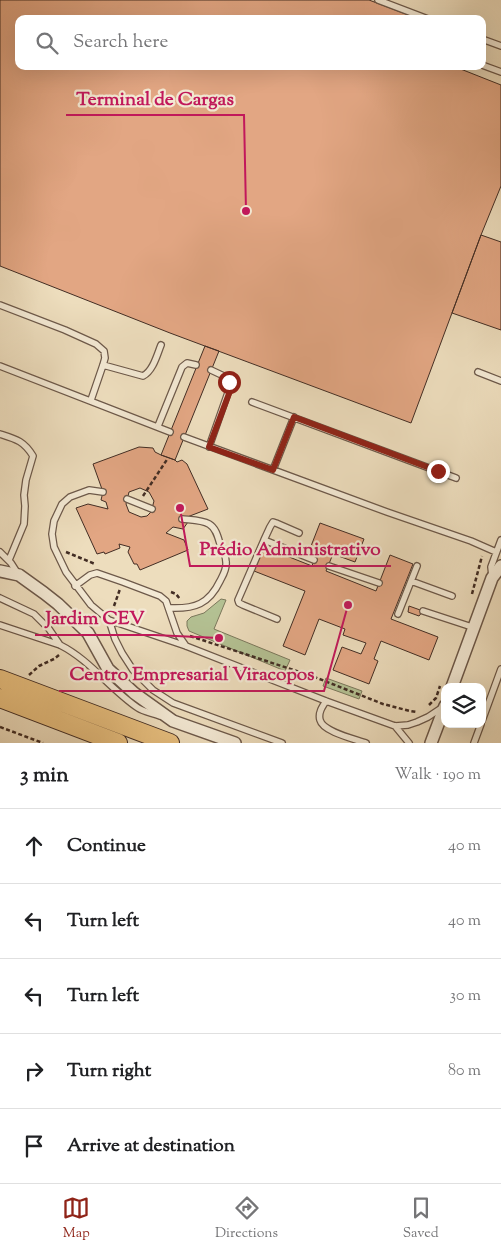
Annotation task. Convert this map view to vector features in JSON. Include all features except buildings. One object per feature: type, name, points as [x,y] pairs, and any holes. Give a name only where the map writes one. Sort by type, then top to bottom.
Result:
[{"type":"main road","points":[[0,679],[170,743]]},
{"type":"main road","points":[[0,698],[118,743]]},
{"type":"street","points":[[448,683],[475,628],[492,578],[501,566]]},
{"type":"street","points":[[0,571],[19,575],[44,593],[81,625],[88,633],[108,669],[134,693],[173,721],[234,743]]},
{"type":"street","points":[[431,743],[441,717]]},
{"type":"lane","points":[[378,0],[417,15]]},
{"type":"lane","points":[[486,40],[501,46]]},
{"type":"lane","points":[[486,66],[501,72]]},
{"type":"lane","points":[[0,305],[65,330],[96,344],[104,350],[105,358],[90,400]]},
{"type":"lane","points":[[103,365],[143,376],[148,374],[151,369],[161,345]]},
{"type":"lane","points":[[158,426],[182,367],[187,363],[196,365]]},
{"type":"lane","points":[[0,366],[170,432]]},
{"type":"lane","points":[[209,447],[230,387],[228,378],[211,370]]},
{"type":"lane","points":[[478,372],[501,381]]},
{"type":"lane","points":[[252,402],[456,478]]},
{"type":"lane","points":[[273,470],[294,417]]},
{"type":"lane","points":[[0,434],[20,441],[33,456],[24,495],[24,524],[9,560]]},
{"type":"lane","points":[[184,437],[496,552]]},
{"type":"lane","points":[[103,492],[89,490],[70,498],[62,504],[54,521],[52,534],[54,546],[75,586],[91,605],[109,620],[186,646],[395,726],[417,722],[441,709]]},
{"type":"lane","points":[[127,499],[152,509]]},
{"type":"lane","points":[[170,608],[197,605],[207,600],[215,592],[226,570],[224,554],[212,526],[207,522],[182,519]]},
{"type":"lane","points":[[277,619],[243,605],[238,600],[273,522],[299,532]]},
{"type":"lane","points":[[264,540],[314,560]]},
{"type":"lane","points":[[492,578],[491,567],[501,540]]},
{"type":"lane","points":[[0,552],[9,560],[19,575]]},
{"type":"lane","points":[[328,566],[379,583]]},
{"type":"lane","points":[[398,614],[404,593],[411,582],[417,566]]},
{"type":"lane","points":[[75,586],[90,575],[97,573],[160,596],[170,608],[177,633],[186,646]]},
{"type":"lane","points":[[411,582],[452,596]]},
{"type":"lane","points":[[0,598],[34,614],[49,629],[60,645]]},
{"type":"lane","points":[[402,604],[409,606]]},
{"type":"lane","points":[[423,611],[475,628]]},
{"type":"lane","points":[[109,620],[122,653],[133,670],[154,690],[173,702],[282,743]]},
{"type":"lane","points":[[0,624],[69,649],[110,686],[139,708],[173,721]]},
{"type":"lane","points":[[486,709],[501,669]]},
{"type":"lane","points":[[326,701],[319,713],[320,721],[326,728],[366,743]]},
{"type":"lane","points":[[395,726],[409,743]]},
{"type":"lane","points":[[474,743],[480,728]]},
{"type":"path","points":[[144,494],[168,458]]},
{"type":"path","points":[[471,599],[485,547]]},
{"type":"path","points":[[114,606],[122,584]]},
{"type":"path","points":[[187,635],[312,676],[383,704],[422,712]]},
{"type":"path","points":[[28,676],[39,666],[62,653]]},
{"type":"path","points":[[426,707],[441,692]]},
{"type":"path","points":[[0,727],[43,743]]},
{"type":"path","points":[[27,743],[29,738]]},
{"type":"green space","points":[[221,599],[226,600],[214,629],[290,660],[285,671],[189,631],[187,621],[191,617],[204,613]]},
{"type":"green space","points":[[326,678],[362,691],[359,699],[323,686]]},
{"type":"place","name":"Terminal de Cargas","points":[[246,211]]},
{"type":"place","name":"Prédio Administrativo","points":[[180,508]]},
{"type":"place","name":"Centro Empresarial Viracopos","points":[[348,605]]},
{"type":"place","name":"Jardim CEV","points":[[219,638]]},
{"type":"route","points":[[229,382],[230,391],[209,447],[273,470],[294,417],[438,471]]}]
